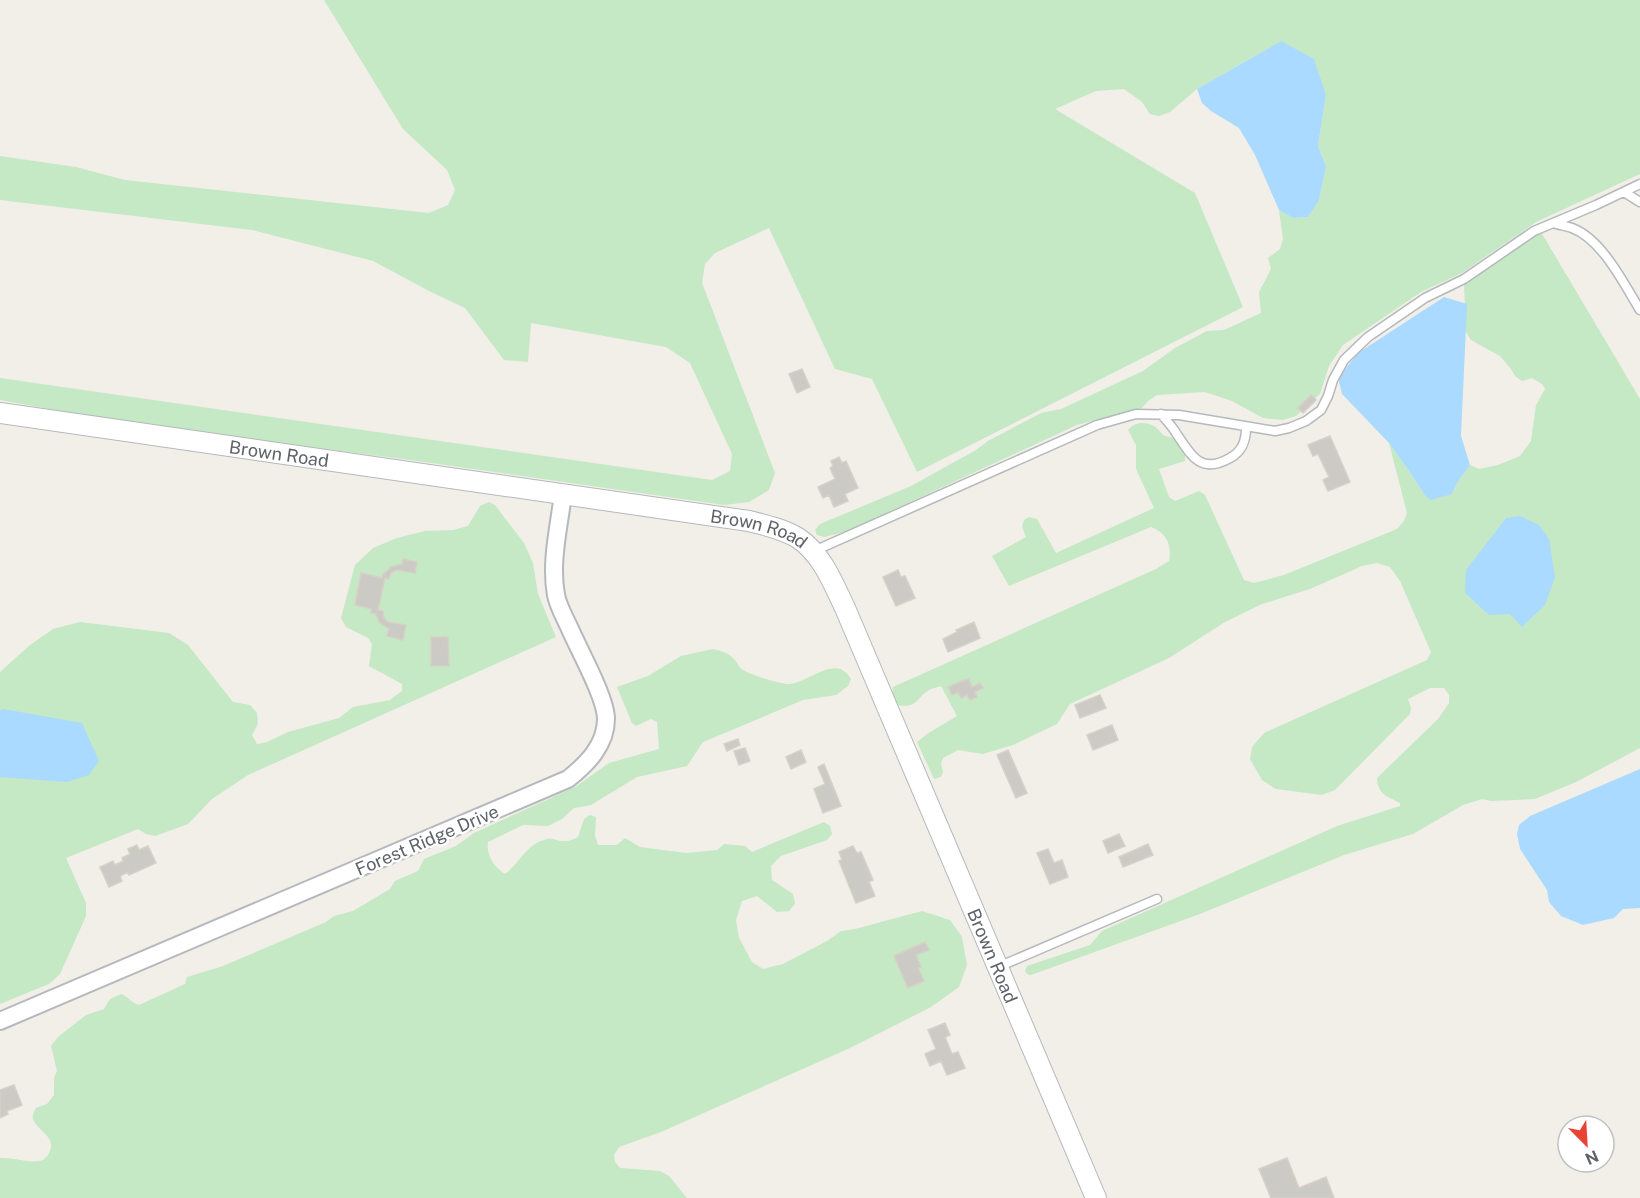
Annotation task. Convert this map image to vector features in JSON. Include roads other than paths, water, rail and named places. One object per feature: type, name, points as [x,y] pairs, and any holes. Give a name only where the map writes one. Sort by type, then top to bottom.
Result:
[{"type":"street","name":"Brown Road","points":[[0,413],[749,520],[779,529],[797,538],[813,551],[830,575],[845,608],[1096,1198]]},
{"type":"street","name":"Forest Ridge Drive","points":[[0,1021],[568,779],[583,767],[603,738],[606,718],[599,694],[556,597],[553,571],[563,494]]},
{"type":"lane","points":[[813,551],[1097,425],[1136,414],[1179,415],[1275,431],[1306,421],[1321,410],[1344,360],[1368,337],[1425,298],[1464,279],[1534,231],[1640,184]]},
{"type":"lane","points":[[1624,192],[1640,202]]},
{"type":"lane","points":[[1553,223],[1573,228],[1590,239],[1613,266],[1640,310]]},
{"type":"lane","points":[[1161,414],[1190,455],[1208,465],[1220,464],[1234,456],[1246,440],[1246,427]]},
{"type":"lane","points":[[998,967],[1157,899]]},
{"type":"water","points":[[1281,41],[1314,59],[1326,95],[1318,146],[1326,166],[1319,200],[1308,217],[1293,218],[1279,210],[1255,155],[1239,128],[1202,103],[1197,89]]},
{"type":"water","points":[[1444,297],[1467,304],[1461,436],[1470,465],[1452,494],[1430,500],[1389,443],[1342,394],[1338,378],[1358,353]]},
{"type":"water","points":[[1520,516],[1539,525],[1549,539],[1555,577],[1545,605],[1522,627],[1510,614],[1489,615],[1465,593],[1466,570],[1506,518]]},
{"type":"water","points":[[3,709],[82,723],[99,761],[89,775],[67,782],[0,777],[0,711]]},
{"type":"water","points":[[1640,769],[1640,908],[1623,909],[1614,918],[1583,925],[1561,916],[1549,902],[1547,890],[1520,849],[1517,834],[1519,825],[1530,816]]}]
